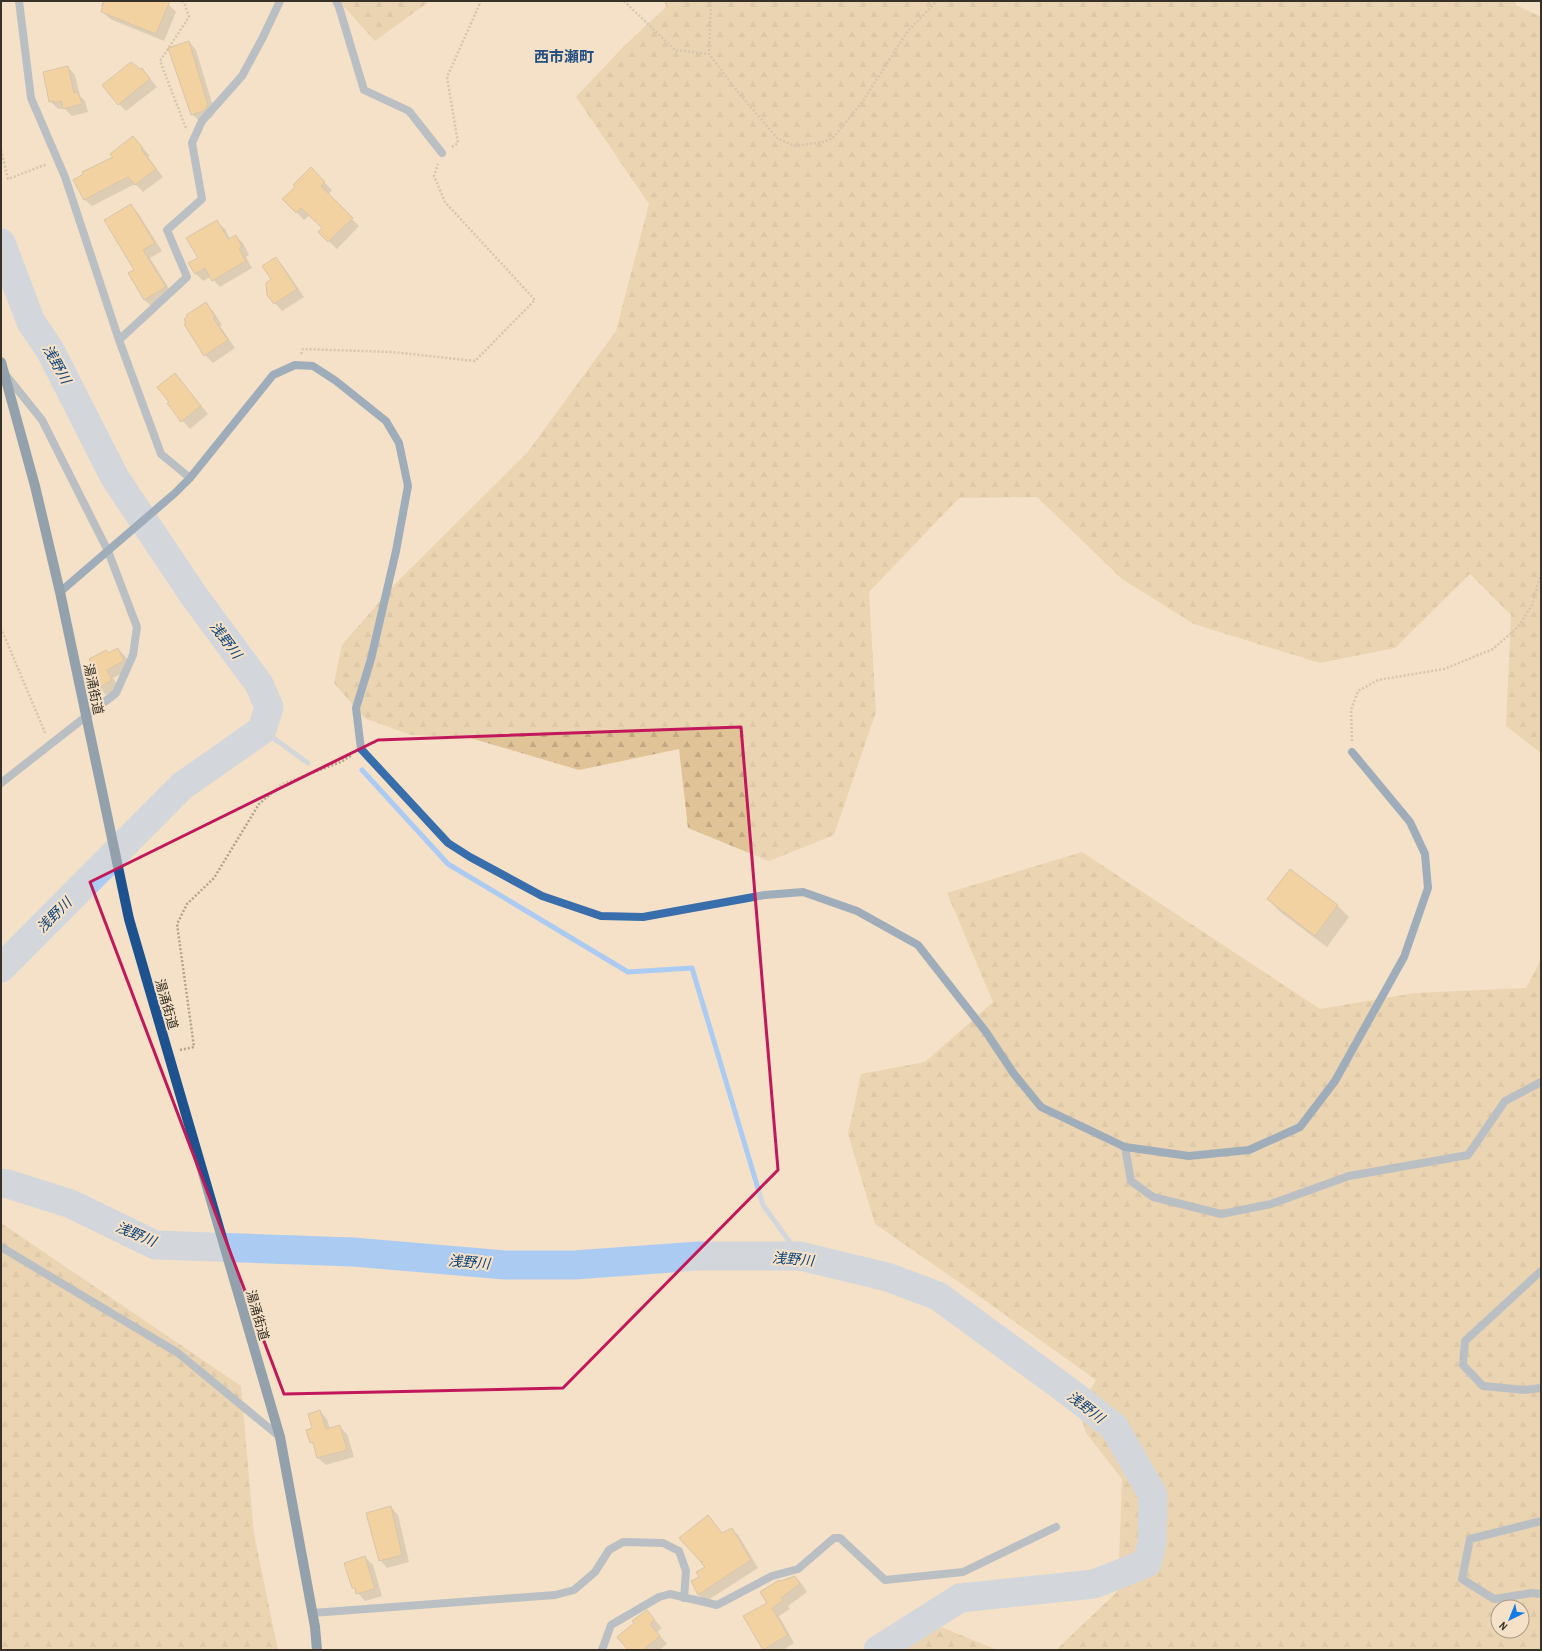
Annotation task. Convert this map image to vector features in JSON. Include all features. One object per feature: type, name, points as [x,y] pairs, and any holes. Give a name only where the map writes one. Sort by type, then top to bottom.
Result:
[{"type":"main road","name":"湯涌街道","points":[[1,362],[35,486],[60,592],[129,919],[280,1437],[312,1612],[317,1650]]},
{"type":"street","points":[[19,1],[31,98],[58,159],[119,340],[161,454],[190,478]]},
{"type":"street","points":[[119,340],[187,277],[167,230],[202,199],[192,143],[202,121],[242,76],[280,1]]},
{"type":"street","points":[[336,1],[339,6],[364,90],[409,111],[442,153]]},
{"type":"street","points":[[60,592],[175,493],[190,478],[273,375],[294,366],[313,366],[336,381],[386,421],[399,443],[408,486],[396,551],[371,659],[356,708],[361,749],[448,843],[470,857],[542,896],[601,916],[643,917],[765,894],[803,892],[857,911],[918,945],[986,1032],[1014,1074],[1042,1107],[1125,1147],[1189,1156],[1249,1150],[1300,1127],[1335,1081],[1404,957],[1428,888],[1425,854],[1410,822],[1352,752]]},
{"type":"street","points":[[1,783],[51,746],[116,693],[133,655],[137,627],[108,551],[42,420],[5,373]]},
{"type":"street","points":[[1125,1147],[1131,1181],[1153,1197],[1221,1214],[1271,1204],[1349,1176],[1468,1155],[1505,1101],[1541,1082]]},
{"type":"street","points":[[1,1247],[178,1353],[280,1437]]},
{"type":"street","points":[[1541,1271],[1465,1340],[1463,1365],[1483,1386],[1525,1390],[1541,1388]]},
{"type":"street","points":[[1541,1521],[1470,1539],[1462,1579],[1494,1599],[1532,1592],[1541,1594]]},
{"type":"street","points":[[602,1650],[611,1625],[660,1597],[670,1594],[717,1605],[772,1576],[798,1569],[834,1538],[840,1538],[885,1580],[963,1572],[1056,1527]]},
{"type":"street","points":[[312,1612],[555,1595],[574,1590],[595,1572],[609,1550],[623,1542],[663,1543],[679,1551],[686,1571],[684,1598]]},
{"type":"path","points":[[182,1],[185,5],[189,18],[160,60],[192,143]]},
{"type":"path","points":[[294,366],[304,349],[392,352],[474,361],[535,300],[445,202],[434,176],[442,153],[458,143],[447,77],[481,1]]},
{"type":"path","points":[[624,1],[675,50],[709,54]]},
{"type":"path","points":[[711,1],[709,54],[733,86],[777,138],[794,146],[823,142],[832,138],[863,101],[907,32],[937,1]]},
{"type":"path","points":[[1,150],[8,179],[58,159]]},
{"type":"path","points":[[1352,752],[1351,710],[1358,691],[1378,680],[1444,669],[1493,649],[1518,627],[1532,605],[1541,573]]},
{"type":"path","points":[[1,628],[51,746]]},
{"type":"path","points":[[168,1053],[194,1047],[177,924],[187,904],[214,878],[259,804],[282,784],[341,762],[361,749]]},
{"type":"highlighted area","points":[[741,727],[778,1170],[563,1388],[284,1394],[90,882],[378,740]]},
{"type":"green space","points":[[339,1],[430,1],[375,41]]},
{"type":"green space","points":[[664,1],[1515,1],[1516,5],[1541,17],[1541,753],[1506,726],[1511,615],[1470,574],[1395,648],[1320,663],[1194,624],[1122,579],[1037,497],[959,498],[869,592],[876,712],[834,835],[769,861],[688,828],[679,749],[579,770],[467,737],[411,735],[364,718],[334,683],[342,645],[394,585],[527,453],[616,331],[649,204],[576,97],[624,46],[666,7]]},
{"type":"green space","points":[[1082,852],[1320,1009],[1415,993],[1526,988],[1541,960],[1541,1650],[1056,1650],[1118,1591],[1122,1479],[1086,1433],[1079,1409],[1096,1380],[875,1224],[848,1134],[861,1074],[925,1062],[993,1002],[947,893]]},
{"type":"green space","points":[[1,1223],[241,1386],[254,1534],[278,1650],[1,1650]]},
{"type":"green space","points":[[927,1621],[997,1650],[885,1650]]},
{"type":"building","points":[[104,1],[170,1],[156,34],[101,12]]},
{"type":"building","points":[[189,41],[208,105],[204,111],[191,115],[168,48]]},
{"type":"building","points":[[131,62],[140,69],[142,68],[150,79],[118,105],[102,85]]},
{"type":"building","points":[[68,66],[74,93],[78,92],[82,104],[63,109],[61,101],[54,103],[53,101],[49,102],[43,72]]},
{"type":"building","points":[[133,136],[143,148],[141,149],[156,169],[135,185],[128,177],[84,200],[73,180],[83,174],[82,172],[113,157],[110,154]]},
{"type":"building","points":[[311,167],[325,182],[321,186],[353,218],[328,242],[318,232],[322,228],[301,208],[296,213],[282,199],[295,187],[293,185]]},
{"type":"building","points":[[131,204],[155,243],[143,250],[166,287],[144,300],[128,273],[134,270],[104,220]]},
{"type":"building","points":[[217,220],[228,239],[236,235],[242,247],[239,249],[246,261],[212,281],[205,268],[195,274],[188,263],[198,258],[186,238]]},
{"type":"building","points":[[276,257],[297,289],[274,304],[267,295],[266,283],[271,279],[262,266]]},
{"type":"building","points":[[206,302],[215,317],[213,318],[228,340],[204,356],[184,324],[186,323],[184,319],[187,317],[186,315]]},
{"type":"building","points":[[175,373],[201,406],[181,422],[167,403],[169,402],[157,387]]},
{"type":"building","points":[[118,648],[124,661],[107,670],[112,680],[98,688],[92,678],[95,676],[89,659],[106,650],[108,653]]},
{"type":"building","points":[[1290,869],[1338,905],[1315,936],[1267,899]]},
{"type":"building","points":[[320,1410],[326,1429],[340,1425],[347,1450],[317,1458],[313,1442],[310,1443],[306,1430],[312,1428],[308,1414]]},
{"type":"building","points":[[391,1506],[402,1555],[379,1561],[366,1513]]},
{"type":"building","points":[[708,1515],[722,1533],[732,1528],[751,1560],[698,1595],[691,1581],[699,1577],[696,1572],[705,1567],[701,1563],[703,1561],[701,1562],[679,1538]]},
{"type":"building","points":[[365,1556],[375,1589],[356,1594],[355,1588],[352,1588],[344,1563]]},
{"type":"building","points":[[795,1576],[800,1584],[781,1598],[783,1601],[772,1608],[788,1635],[763,1650],[743,1616],[767,1603],[760,1592],[779,1580],[781,1581]]},
{"type":"building","points":[[647,1610],[655,1620],[650,1624],[660,1636],[643,1650],[628,1650],[617,1637],[634,1623],[632,1621]]},
{"type":"waterway","name":"浅野川","points":[[1,243],[31,322],[50,350],[115,478],[194,596],[259,684],[269,707],[262,730],[182,786],[1,968]]},
{"type":"waterway","points":[[262,730],[308,763]]},
{"type":"waterway","points":[[362,770],[448,864],[628,972],[692,968],[763,1205],[800,1256]]},
{"type":"waterway","name":"浅野川","points":[[1,1183],[71,1204],[155,1245],[353,1252],[505,1265],[574,1265],[699,1256],[800,1256],[887,1277],[938,1296],[1072,1394],[1114,1427],[1153,1495],[1152,1543],[1147,1563],[1094,1584],[960,1598],[878,1650]]},
{"type":"district","name":"西市瀬町","points":[[564,57]]}]
